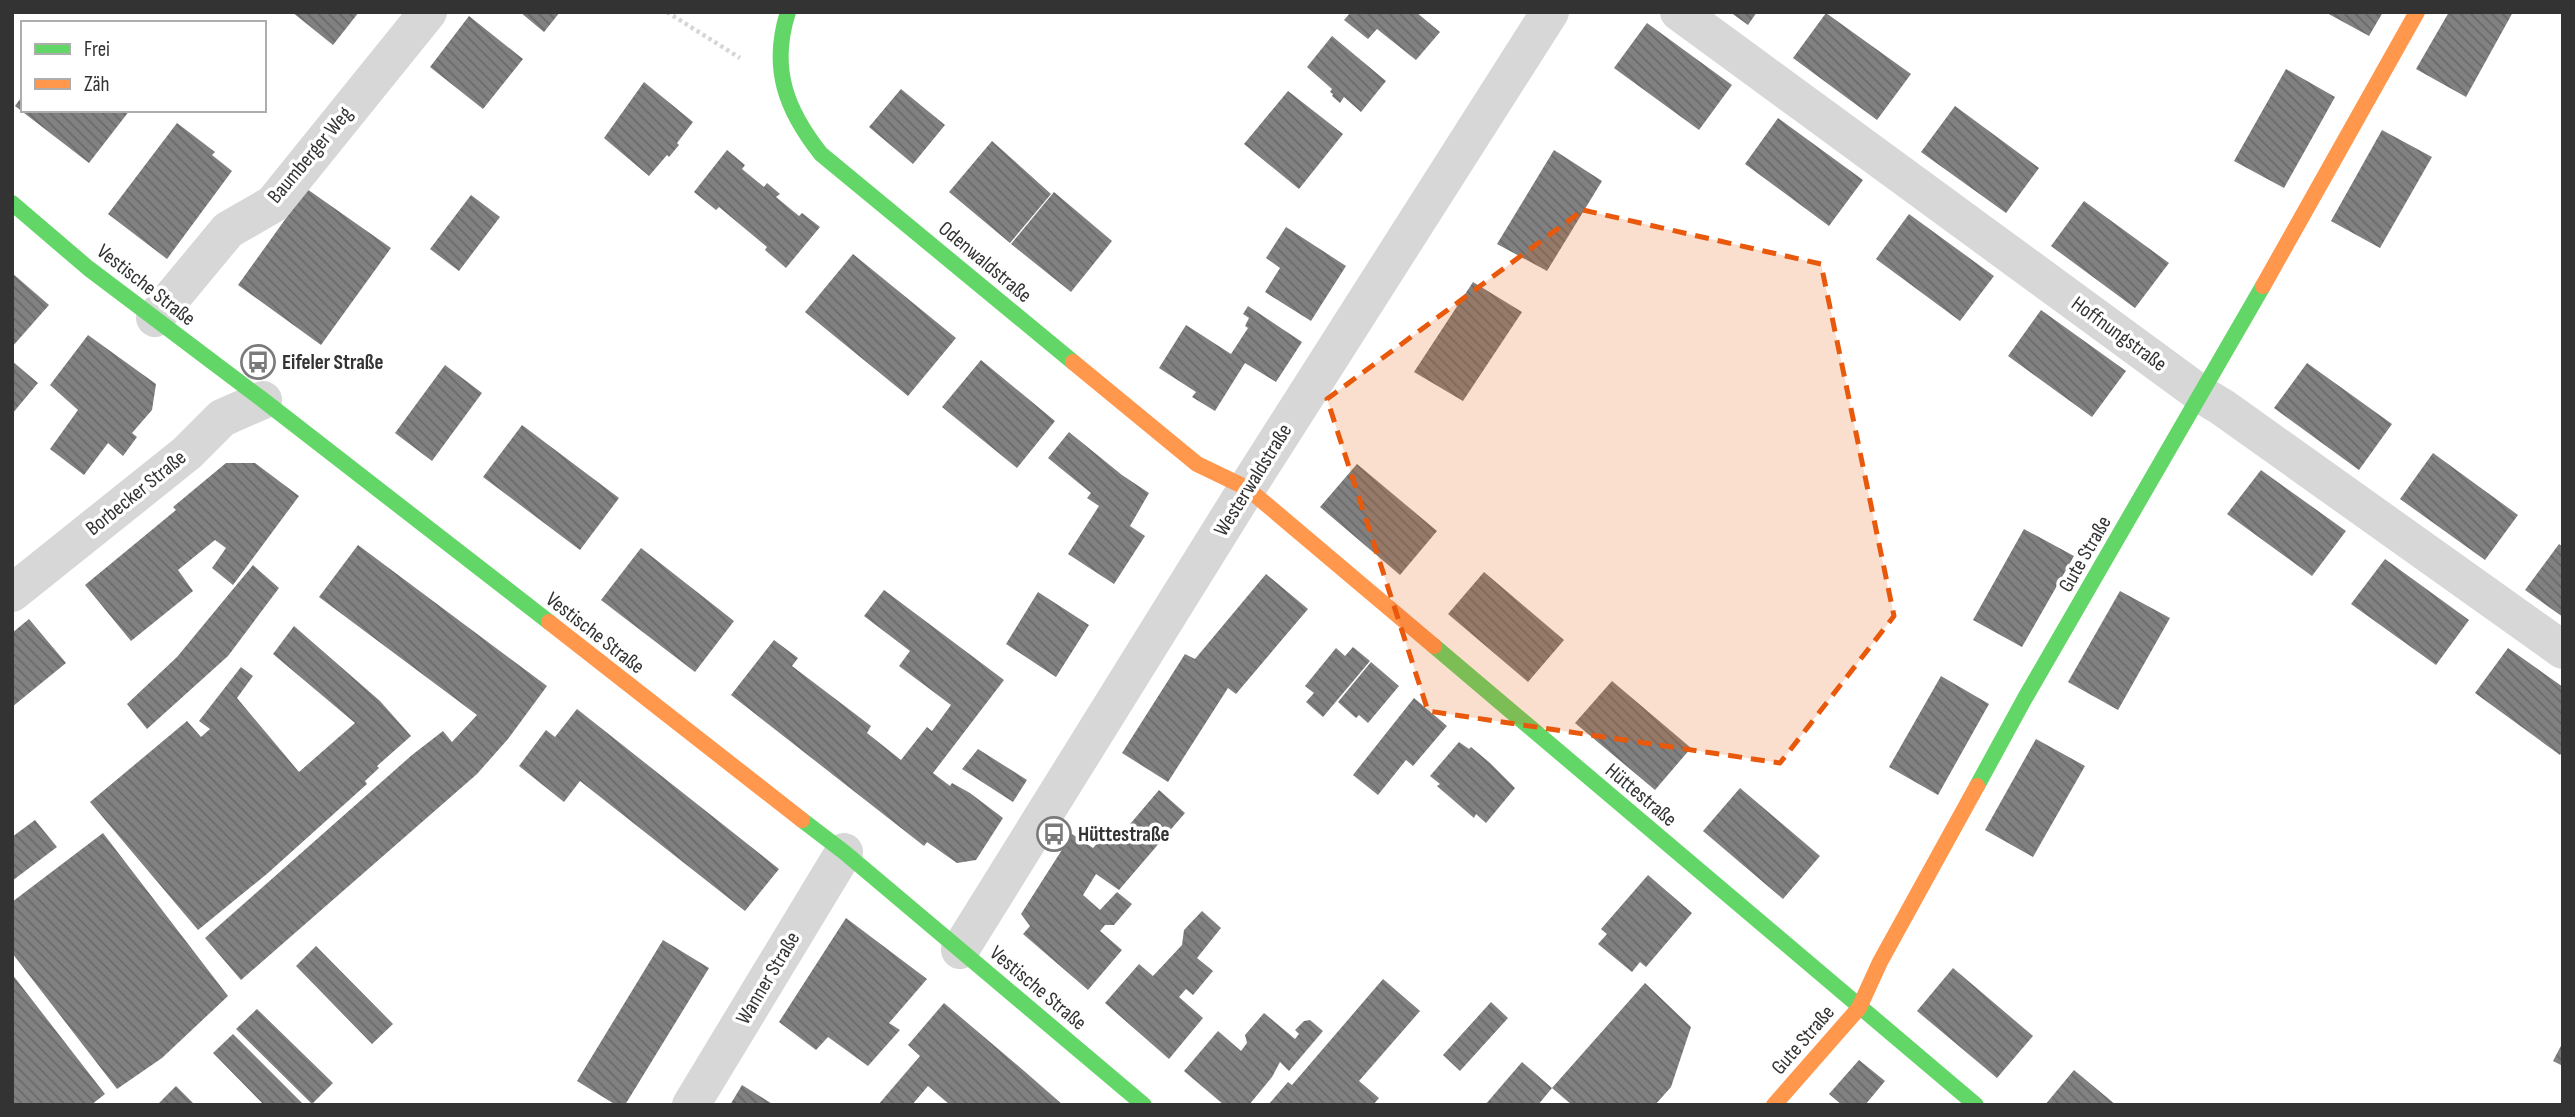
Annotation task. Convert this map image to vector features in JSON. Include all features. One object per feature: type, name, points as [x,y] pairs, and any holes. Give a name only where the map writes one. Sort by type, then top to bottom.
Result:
[{"type":"street","name":"Baumberger Weg","points":[[155,318],[229,230],[273,204],[428,12]]},
{"type":"street","name":"Odenwaldstraße","points":[[788,12],[783,23],[779,53],[783,84],[797,120],[821,154],[1197,464],[1247,488]]},
{"type":"street","name":"Westerwaldstraße","points":[[960,950],[1247,488],[1550,12]]},
{"type":"street","name":"Hoffnungstraße","points":[[1679,12],[2202,395],[2563,650]]},
{"type":"street","name":"Gute Straße","points":[[1774,1105],[1859,1007],[1880,962],[2025,698],[2202,395],[2417,12]]},
{"type":"street","name":"Vestische Straße","points":[[12,203],[88,268],[263,400],[844,852],[1144,1105]]},
{"type":"street","name":"Borbecker Straße","points":[[12,593],[187,453],[222,418],[263,400]]},
{"type":"street","name":"Hüttestraße","points":[[1247,488],[1976,1105]]},
{"type":"street","name":"Wanner Straße","points":[[691,1105],[844,852]]},
{"type":"path","points":[[667,12],[783,84]]},
{"type":"highlighted area","points":[[1583,210],[1821,264],[1894,616],[1780,763],[1428,711],[1327,399]]},
{"type":"building","points":[[292,12],[359,12],[333,45]]},
{"type":"building","points":[[520,12],[560,12],[544,32]]},
{"type":"building","points":[[1351,12],[1416,12],[1440,32],[1416,60],[1377,29],[1368,39],[1344,20]]},
{"type":"building","points":[[1730,12],[1757,12],[1748,25]]},
{"type":"building","points":[[2325,12],[2383,12],[2369,36]]},
{"type":"building","points":[[2449,12],[2513,12],[2466,97],[2416,69]]},
{"type":"building","points":[[1826,13],[1911,74],[1877,120],[1793,58]]},
{"type":"building","points":[[469,16],[523,59],[483,109],[430,67]]},
{"type":"building","points":[[1647,23],[1732,85],[1699,130],[1614,68]]},
{"type":"building","points":[[1332,36],[1386,81],[1361,112],[1344,97],[1340,103],[1332,96],[1332,89],[1307,67]]},
{"type":"building","points":[[2286,69],[2335,97],[2284,188],[2234,161]]},
{"type":"building","points":[[644,82],[693,122],[677,143],[679,145],[649,176],[604,138]]},
{"type":"building","points":[[901,89],[945,125],[913,164],[869,127]]},
{"type":"building","points":[[1288,91],[1343,134],[1299,189],[1244,144]]},
{"type":"building","points":[[21,98],[21,111],[15,106]]},
{"type":"building","points":[[1955,106],[2039,168],[2006,213],[1921,152]]},
{"type":"building","points":[[23,112],[128,112],[89,163]]},
{"type":"building","points":[[1778,118],[1863,180],[1829,226],[1745,164]]},
{"type":"building","points":[[177,123],[215,152],[212,155],[232,171],[167,259],[108,214]]},
{"type":"building","points":[[2382,130],[2432,157],[2380,248],[2331,221]]},
{"type":"building","points":[[992,141],[1051,194],[1010,243],[949,192]]},
{"type":"building","points":[[727,150],[745,165],[742,169],[764,187],[767,183],[780,194],[776,197],[799,216],[802,213],[820,227],[786,268],[765,250],[767,247],[719,207],[716,210],[694,192]]},
{"type":"building","points":[[1554,150],[1602,181],[1547,271],[1497,244]]},
{"type":"building","points":[[307,189],[391,248],[321,345],[238,285]]},
{"type":"building","points":[[1054,192],[1112,241],[1071,292],[1011,244]]},
{"type":"building","points":[[471,195],[500,217],[459,271],[430,249]]},
{"type":"building","points":[[2084,201],[2169,263],[2135,308],[2051,246]]},
{"type":"building","points":[[1909,214],[1994,276],[1960,321],[1876,259]]},
{"type":"building","points":[[1286,227],[1346,266],[1311,321],[1265,292],[1280,268],[1266,258]]},
{"type":"building","points":[[853,254],[956,338],[908,396],[805,312]]},
{"type":"building","points":[[12,273],[49,305],[12,347]]},
{"type":"building","points":[[1473,282],[1522,312],[1463,401],[1414,372]]},
{"type":"building","points":[[1248,306],[1302,342],[1276,382],[1245,363],[1215,411],[1192,397],[1196,392],[1159,368],[1186,325],[1231,354],[1248,328],[1245,326],[1249,318],[1243,314]]},
{"type":"building","points":[[2041,310],[2126,371],[2092,417],[2008,356]]},
{"type":"building","points":[[88,335],[156,384],[152,410],[132,433],[137,437],[123,456],[108,443],[84,475],[50,449],[78,410],[50,385]]},
{"type":"building","points":[[981,360],[1055,421],[1017,468],[942,407]]},
{"type":"building","points":[[12,361],[38,383],[12,414]]},
{"type":"building","points":[[2307,363],[2392,424],[2359,470],[2274,408]]},
{"type":"building","points":[[445,365],[482,393],[432,461],[395,433]]},
{"type":"building","points":[[522,425],[619,498],[580,550],[483,477]]},
{"type":"building","points":[[1069,432],[1149,493],[1130,526],[1145,536],[1114,584],[1068,554],[1099,506],[1087,498],[1091,493],[1048,458]]},
{"type":"building","points":[[2433,453],[2518,515],[2485,560],[2400,499]]},
{"type":"building","points":[[226,463],[255,463],[299,496],[233,585],[212,568],[226,548],[215,540],[178,570],[193,591],[131,641],[85,585],[176,510],[173,507]]},
{"type":"building","points":[[1357,464],[1437,531],[1400,575],[1320,507]]},
{"type":"building","points":[[2261,470],[2346,531],[2312,576],[2227,514]]},
{"type":"building","points":[[2024,529],[2074,556],[2022,647],[1973,620]]},
{"type":"building","points":[[2559,544],[2563,547],[2563,617],[2525,590]]},
{"type":"building","points":[[358,545],[547,686],[508,739],[477,774],[241,980],[205,938],[412,755],[443,731],[452,742],[477,715],[319,597]]},
{"type":"building","points":[[641,548],[734,621],[695,672],[601,600]]},
{"type":"building","points":[[2385,559],[2469,620],[2436,665],[2351,604]]},
{"type":"building","points":[[253,565],[279,588],[228,656],[147,729],[127,704],[177,657]]},
{"type":"building","points":[[1484,572],[1564,640],[1528,682],[1448,614]]},
{"type":"building","points":[[1266,574],[1308,609],[1236,694],[1228,688],[1168,782],[1122,753],[1185,654],[1195,659]]},
{"type":"building","points":[[884,590],[1004,680],[933,773],[950,786],[952,783],[970,793],[1003,818],[976,860],[957,863],[927,842],[924,846],[731,695],[774,640],[798,658],[792,666],[871,726],[867,733],[901,760],[927,727],[932,731],[951,705],[899,666],[910,651],[864,616]]},
{"type":"building","points":[[2120,591],[2170,618],[2118,710],[2068,682]]},
{"type":"building","points":[[1038,592],[1089,625],[1056,677],[1006,644]]},
{"type":"building","points":[[29,619],[66,663],[12,707],[12,633]]},
{"type":"building","points":[[294,626],[380,701],[411,736],[377,766],[379,768],[365,781],[367,784],[268,873],[198,930],[90,802],[187,721],[201,737],[210,729],[199,721],[241,667],[253,676],[237,698],[299,772],[355,723],[273,654]]},
{"type":"building","points":[[1353,647],[1370,661],[1323,717],[1306,702],[1314,693],[1305,686],[1336,648],[1345,656]]},
{"type":"building","points":[[2508,648],[2563,687],[2563,750],[2560,755],[2475,693]]},
{"type":"building","points":[[1371,662],[1399,686],[1368,723],[1359,715],[1356,718],[1338,702]]},
{"type":"building","points":[[1941,676],[1989,704],[1938,795],[1889,767]]},
{"type":"building","points":[[1612,681],[1691,748],[1655,790],[1575,723]]},
{"type":"building","points":[[1414,698],[1447,726],[1413,766],[1406,760],[1378,795],[1353,775]]},
{"type":"building","points":[[577,709],[779,869],[745,911],[580,781],[564,802],[519,766],[546,730],[555,737]]},
{"type":"building","points":[[2036,739],[2085,766],[2033,857],[1985,830]]},
{"type":"building","points":[[1459,742],[1469,749],[1471,747],[1515,788],[1486,823],[1476,814],[1474,818],[1437,786],[1440,784],[1430,776]]},
{"type":"building","points":[[978,749],[1027,780],[1013,802],[962,769]]},
{"type":"building","points":[[1740,788],[1820,856],[1783,899],[1703,831]]},
{"type":"building","points":[[1159,790],[1185,813],[1119,890],[1096,874],[1083,895],[1100,910],[1117,892],[1132,904],[1114,925],[1105,925],[1100,931],[1122,950],[1088,990],[1023,934],[1030,926],[1021,914],[1072,834],[1093,848],[1112,827],[1119,834],[1123,828],[1125,830]]},
{"type":"building","points":[[35,820],[57,847],[12,881],[12,837]]},
{"type":"building","points":[[103,833],[228,996],[162,1058],[117,1089],[12,953],[12,902]]},
{"type":"building","points":[[1648,875],[1692,913],[1646,967],[1640,962],[1632,972],[1598,944],[1607,934],[1601,929]]},
{"type":"building","points":[[1202,911],[1221,928],[1197,958],[1213,971],[1193,995],[1186,989],[1179,997],[1203,1018],[1169,1059],[1105,1003],[1139,964],[1153,976],[1182,945],[1184,930]]},
{"type":"building","points":[[846,918],[927,979],[889,1023],[900,1030],[868,1066],[828,1037],[816,1050],[779,1022]]},
{"type":"building","points":[[663,940],[709,968],[625,1105],[616,1105],[577,1081]]},
{"type":"building","points":[[316,946],[393,1024],[372,1044],[296,966]]},
{"type":"building","points":[[1953,968],[2033,1036],[1997,1078],[1917,1011]]},
{"type":"building","points":[[12,974],[105,1094],[91,1105],[12,1105]]},
{"type":"building","points":[[1383,979],[1420,1011],[1359,1081],[1379,1098],[1373,1105],[1268,1105],[1288,1082],[1292,1085]]},
{"type":"building","points":[[1645,983],[1691,1027],[1671,1087],[1655,1105],[1572,1105],[1552,1088]]},
{"type":"building","points":[[1491,1002],[1508,1018],[1460,1071],[1443,1055]]},
{"type":"building","points":[[944,1003],[1063,1105],[950,1105],[928,1086],[912,1105],[878,1105],[920,1056],[908,1045]]},
{"type":"building","points":[[257,1009],[333,1083],[312,1104],[236,1029]]},
{"type":"building","points":[[1264,1013],[1295,1039],[1299,1034],[1295,1030],[1304,1021],[1310,1020],[1323,1031],[1289,1071],[1280,1062],[1272,1077],[1249,1105],[1224,1105],[1184,1071],[1218,1031],[1241,1051],[1247,1043],[1245,1035]]},
{"type":"building","points":[[233,1034],[304,1105],[264,1105],[213,1053]]},
{"type":"building","points":[[2563,1042],[2563,1066],[2553,1061]]},
{"type":"building","points":[[1859,1060],[1885,1081],[1865,1105],[1842,1105],[1829,1094]]},
{"type":"building","points":[[1522,1062],[1552,1088],[1538,1105],[1485,1105]]},
{"type":"building","points":[[2074,1070],[2116,1105],[2045,1105]]},
{"type":"building","points":[[742,1085],[774,1105],[730,1105]]},
{"type":"building","points":[[176,1086],[195,1105],[157,1105]]},
{"type":"traffic: fast","points":[[788,12],[781,52],[785,88],[799,121],[821,154],[1073,362]]},
{"type":"traffic: fast","points":[[12,203],[88,268],[549,622]]},
{"type":"traffic: fast","points":[[1977,786],[2263,286]]},
{"type":"traffic: fast","points":[[1434,646],[1976,1105]]},
{"type":"traffic: fast","points":[[802,820],[844,852],[1144,1105]]},
{"type":"traffic: slow","points":[[2263,286],[2417,12]]},
{"type":"traffic: slow","points":[[1073,362],[1197,464],[1247,488],[1434,646]]},
{"type":"traffic: slow","points":[[549,622],[802,820]]},
{"type":"traffic: slow","points":[[1774,1105],[1859,1008],[1880,962],[1977,786]]},
{"type":"place","name":"Eifeler Straße","points":[[258,362]]},
{"type":"place","name":"Hüttestraße","points":[[1054,834]]}]
